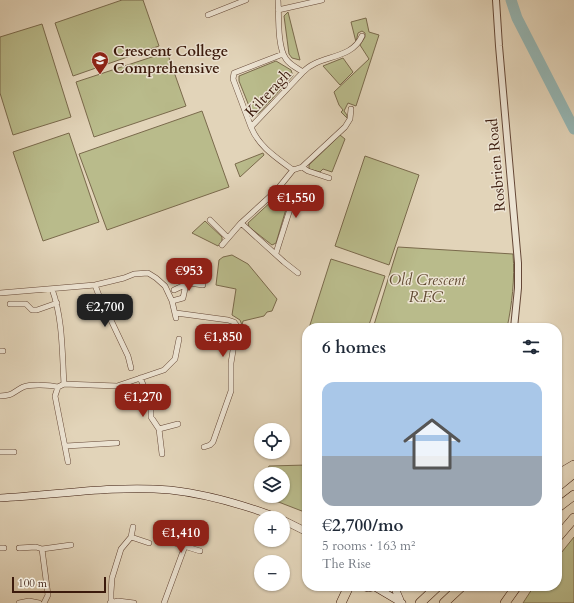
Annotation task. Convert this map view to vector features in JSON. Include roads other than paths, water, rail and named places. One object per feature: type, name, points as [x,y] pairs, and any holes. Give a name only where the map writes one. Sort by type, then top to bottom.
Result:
[{"type":"highway","points":[[562,472],[574,464]]},
{"type":"highway","points":[[562,483],[574,473]]},
{"type":"highway","points":[[562,504],[574,495]]},
{"type":"highway","points":[[562,532],[574,518]]},
{"type":"highway","points":[[341,603],[347,591]]},
{"type":"highway","points":[[420,603],[433,591]]},
{"type":"highway","points":[[444,603],[457,591]]},
{"type":"highway","points":[[505,603],[514,591]]},
{"type":"main road","points":[[0,498],[118,490],[170,490],[202,495],[260,511]]},
{"type":"main road","points":[[290,524],[302,530]]},
{"type":"main road","points":[[383,591],[401,602]]},
{"type":"main road","points":[[396,591],[401,602]]},
{"type":"street","points":[[208,15],[246,0]]},
{"type":"street","name":"Kilteragh","points":[[278,0],[283,54],[290,63],[303,72],[251,127],[265,148],[293,170]]},
{"type":"street","points":[[278,10],[322,0]]},
{"type":"street","name":"Rosbrien Road","points":[[496,0],[498,46],[518,263],[518,288],[514,323]]},
{"type":"street","points":[[303,72],[316,64],[349,51],[358,44],[362,36]]},
{"type":"street","points":[[251,127],[233,79],[234,73],[283,54]]},
{"type":"street","points":[[222,245],[242,223],[276,191],[293,170],[302,167],[345,128],[350,118],[351,109]]},
{"type":"street","points":[[302,167],[308,171],[329,178]]},
{"type":"street","points":[[276,191],[287,203],[290,209],[276,254]]},
{"type":"street","points":[[210,220],[228,238]]},
{"type":"street","points":[[242,223],[286,264],[298,273]]},
{"type":"street","points":[[0,293],[29,291],[40,288],[52,289],[95,284],[124,278],[139,273],[148,273],[165,286],[172,301],[176,315],[228,320],[234,322],[237,326],[231,363],[231,391],[213,442],[210,445],[204,446]]},
{"type":"street","points":[[174,290],[186,284],[192,283],[203,285]]},
{"type":"street","points":[[95,284],[104,310],[109,316],[128,356],[131,368]]},
{"type":"street","points":[[172,301],[183,298],[186,284]]},
{"type":"street","points":[[52,289],[60,318],[64,384]]},
{"type":"street","points":[[10,304],[26,304],[32,310],[37,310],[57,303]]},
{"type":"street","points":[[0,396],[13,394],[24,387],[50,385],[58,387],[64,384],[117,386],[164,370],[175,359],[179,340]]},
{"type":"street","points":[[140,378],[151,401],[151,417],[159,429],[162,454]]},
{"type":"street","points":[[58,387],[55,396],[68,462]]},
{"type":"street","points":[[159,429],[178,424]]},
{"type":"street","points":[[66,446],[117,443]]},
{"type":"street","points":[[0,452],[14,452]]},
{"type":"street","points":[[133,527],[131,537],[121,549],[112,578],[111,602],[118,601],[134,603]]},
{"type":"street","points":[[131,537],[149,543]]},
{"type":"street","points":[[168,541],[200,551]]},
{"type":"street","points":[[19,548],[36,547],[42,549],[71,545]]},
{"type":"street","points":[[164,603],[185,546]]},
{"type":"street","points":[[42,549],[48,595],[44,603]]},
{"type":"street","points":[[19,603],[29,601],[39,603]]},
{"type":"waterway","points":[[511,0],[517,18],[574,129]]},
{"type":"place","name":"Crescent College Comprehensive","points":[[100,75]]},
{"type":"park label","name":"Old Crescent R.F.C.","points":[[427,288]]}]
